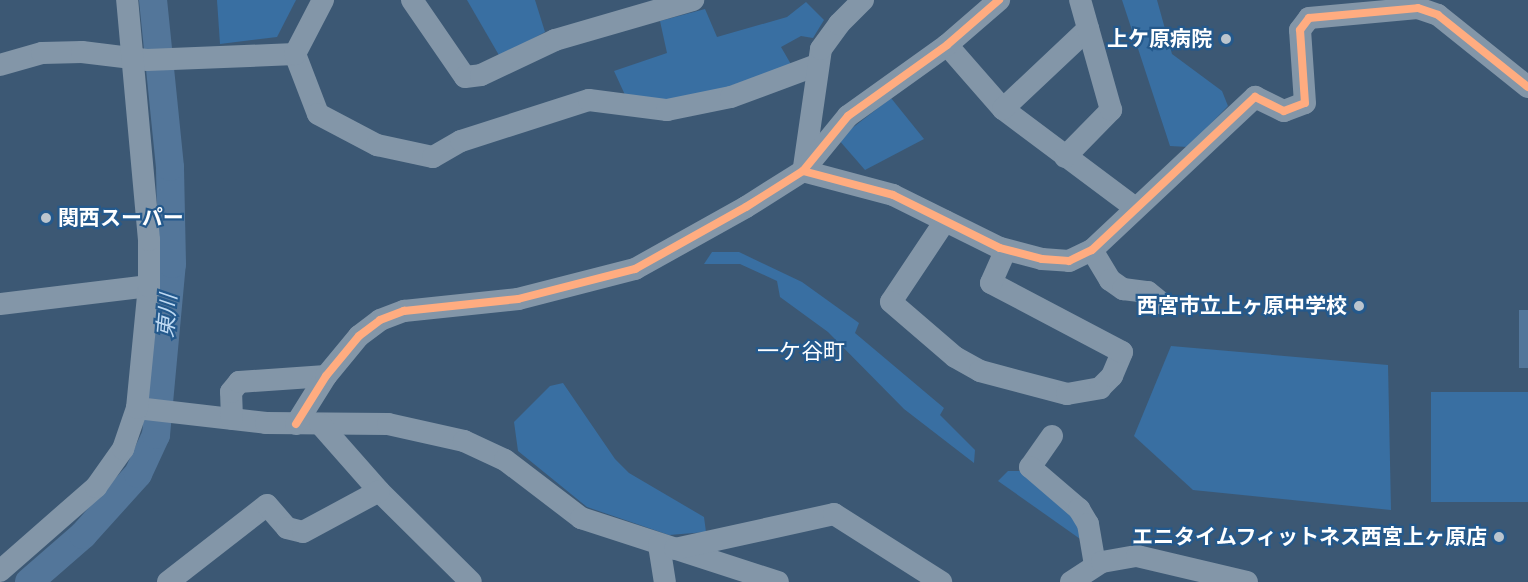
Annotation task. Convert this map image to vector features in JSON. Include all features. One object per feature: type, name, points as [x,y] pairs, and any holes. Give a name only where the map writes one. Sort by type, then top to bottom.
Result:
[{"type":"street","points":[[0,571],[96,487],[153,409],[147,191],[149,59],[127,0]]},
{"type":"street","points":[[323,0],[296,54],[318,114],[377,145],[433,157],[461,141],[590,100],[667,110],[731,97],[817,65]]},
{"type":"street","points":[[412,0],[465,77],[481,75],[555,40],[693,0]]},
{"type":"street","points":[[803,171],[821,50],[839,24],[863,0]]},
{"type":"street","points":[[296,424],[327,376],[359,336],[380,320],[404,310],[518,299],[636,269],[803,171],[848,116],[947,45],[999,0]]},
{"type":"street","points":[[1065,157],[1111,110],[1080,0]]},
{"type":"street","points":[[803,171],[893,195],[1006,250],[1068,261],[1092,249],[1134,207],[1255,97],[1284,111],[1305,102],[1300,30],[1309,18],[1418,8],[1438,15],[1528,87]]},
{"type":"street","points":[[1003,109],[1088,29]]},
{"type":"street","points":[[947,45],[1003,109],[1134,207]]},
{"type":"street","points":[[0,65],[42,53],[149,59],[296,54]]},
{"type":"street","points":[[945,221],[891,302],[956,357],[980,371],[1068,394],[1100,388],[1112,376],[1122,352],[991,283],[1006,250]]},
{"type":"street","points":[[1092,249],[1110,280],[1123,289],[1148,292],[1163,304]]},
{"type":"street","points":[[0,304],[149,286]]},
{"type":"street","points":[[232,419],[231,392],[239,382],[327,376]]},
{"type":"street","points":[[153,409],[296,424],[388,424],[485,448],[581,518],[666,548],[778,582]]},
{"type":"street","points":[[320,424],[379,491],[471,582]]},
{"type":"street","points":[[1052,436],[1030,467],[1079,509],[1088,524],[1095,566]]},
{"type":"street","points":[[168,582],[267,505],[287,528],[303,532],[379,491]]},
{"type":"street","points":[[666,548],[834,514],[941,582]]},
{"type":"street","points":[[665,582],[666,548]]},
{"type":"street","points":[[1071,582],[1095,566],[1137,556],[1247,582]]},
{"type":"shaded area","points":[[217,0],[296,0],[277,37],[220,44]]},
{"type":"shaded area","points":[[467,0],[535,0],[545,32],[500,57]]},
{"type":"shaded area","points":[[1122,0],[1157,0],[1172,54],[1222,91],[1228,106],[1188,147],[1170,146]]},
{"type":"shaded area","points":[[806,2],[824,20],[813,38],[801,36],[781,47],[792,66],[678,103],[626,97],[614,71],[667,53],[660,21],[705,9],[717,37],[787,17]]},
{"type":"shaded area","points":[[891,98],[924,139],[865,170],[838,139]]},
{"type":"shaded area","points":[[712,252],[739,252],[802,282],[859,323],[855,333],[944,408],[940,415],[975,450],[974,463],[904,409],[828,332],[780,297],[777,281],[740,264],[704,264]]},
{"type":"shaded area","points":[[1519,310],[1528,310],[1528,368],[1519,368]]},
{"type":"shaded area","points":[[1171,346],[1388,365],[1391,510],[1193,490],[1134,436]]},
{"type":"shaded area","points":[[563,383],[615,459],[629,473],[704,517],[706,532],[669,535],[587,507],[518,451],[514,422],[550,386]]},
{"type":"shaded area","points":[[1431,392],[1528,392],[1528,502],[1431,502]]},
{"type":"shaded area","points":[[1008,471],[1025,471],[1075,517],[1083,541],[998,481]]},
{"type":"waterway","name":"東川","points":[[29,582],[83,535],[138,474],[156,435],[172,264],[170,167],[153,0]]},
{"type":"cycle path","points":[[296,424],[326,376],[359,336],[380,320],[404,311],[518,299],[635,269],[746,207],[803,171],[848,116],[947,45],[999,0]]},
{"type":"cycle path","points":[[803,171],[893,195],[1000,248],[1042,259],[1069,261],[1092,250],[1255,97],[1284,111],[1305,103],[1300,30],[1309,18],[1418,8],[1438,15],[1528,87]]},
{"type":"place","name":"上ケ原病院","points":[[1226,39]]},
{"type":"place","name":"関西スーパー","points":[[46,218]]},
{"type":"place","name":"西宮市立上ヶ原中学校","points":[[1359,306]]},
{"type":"place","name":"エニタイムフィットネス西宮上ヶ原店","points":[[1499,537]]},
{"type":"district","name":"一ケ谷町","points":[[801,352]]}]
